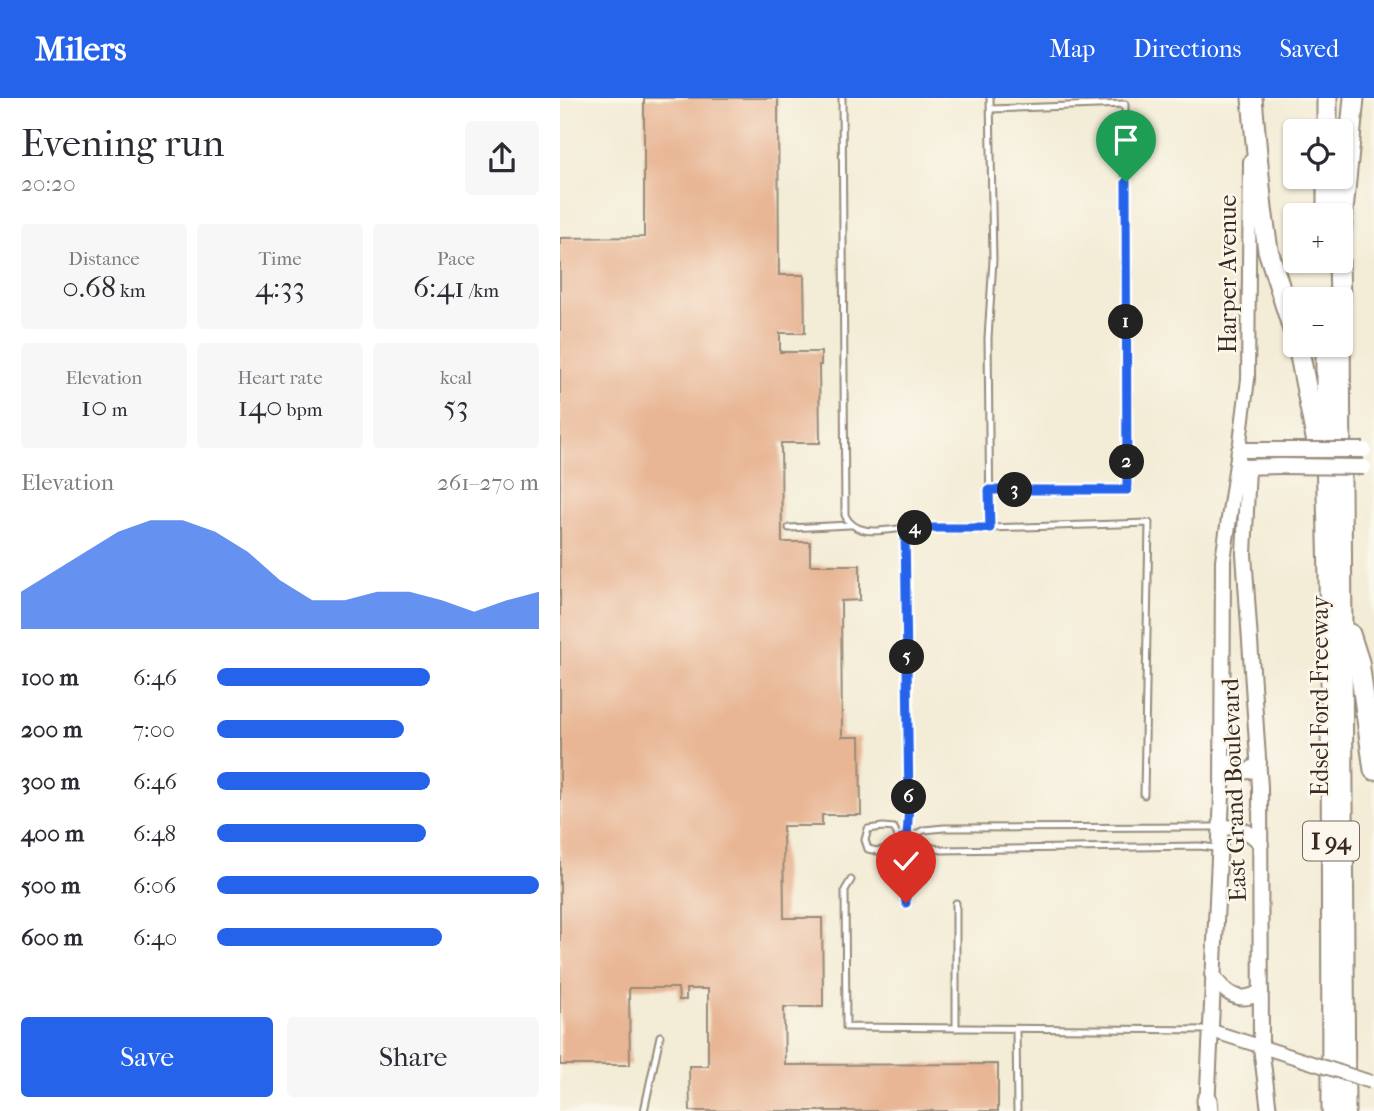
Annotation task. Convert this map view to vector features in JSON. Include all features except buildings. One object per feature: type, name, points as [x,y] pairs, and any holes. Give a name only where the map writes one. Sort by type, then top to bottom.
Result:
[{"type":"highway","points":[[1251,98],[1268,250],[1283,298]]},
{"type":"highway","points":[[1327,98],[1328,119]]},
{"type":"highway","points":[[1340,203],[1342,98]]},
{"type":"highway","points":[[1344,203],[1354,98]]},
{"type":"highway","points":[[1300,357],[1327,493]]},
{"type":"highway","name":"Edsel Ford Freeway","points":[[1326,357],[1331,664],[1332,1111]]},
{"type":"highway","name":"Edsel Ford Freeway","points":[[1340,357],[1345,1111]]},
{"type":"highway","points":[[1343,612],[1359,662],[1374,770]]},
{"type":"main road","points":[[1239,450],[1369,450]]},
{"type":"main road","name":"East Grand Boulevard","points":[[1239,450],[1259,763],[1262,1048],[1269,1111]]},
{"type":"main road","points":[[1242,467],[1369,467]]},
{"type":"main road","name":"East Grand Boulevard","points":[[1207,1107],[1223,759],[1223,560],[1242,467]]},
{"type":"main road","points":[[1223,759],[1235,770],[1244,772],[1259,763]]},
{"type":"main road","points":[[1220,827],[1242,828],[1261,844]]},
{"type":"main road","points":[[1212,974],[1224,990],[1234,997],[1249,998],[1261,990]]},
{"type":"street","name":"Harper Avenue","points":[[1239,450],[1248,379],[1251,98]]},
{"type":"street","points":[[1209,1030],[1373,1083]]},
{"type":"lane","points":[[842,98],[845,515],[850,525]]},
{"type":"lane","points":[[990,98],[993,260],[988,338],[990,528]]},
{"type":"lane","points":[[989,490],[1127,490],[1125,104],[990,109]]},
{"type":"lane","points":[[789,528],[850,525],[863,530],[1149,523],[1144,795]]},
{"type":"lane","points":[[905,528],[909,798],[903,838],[906,903]]},
{"type":"lane","points":[[1219,848],[1199,846],[942,850],[903,838],[894,828],[883,827],[868,829],[865,840],[868,849],[877,851],[895,847],[903,838],[924,830],[944,828],[1220,827]]},
{"type":"lane","points":[[851,880],[845,890],[846,1027],[1209,1030]]},
{"type":"lane","points":[[956,903],[956,1028]]},
{"type":"lane","points":[[1016,1029],[1017,1111]]},
{"type":"lane","points":[[644,1111],[660,1036]]},
{"type":"route","points":[[906,903],[902,838],[907,838],[909,803],[905,528],[990,528],[989,490],[1127,490],[1126,182]]}]
